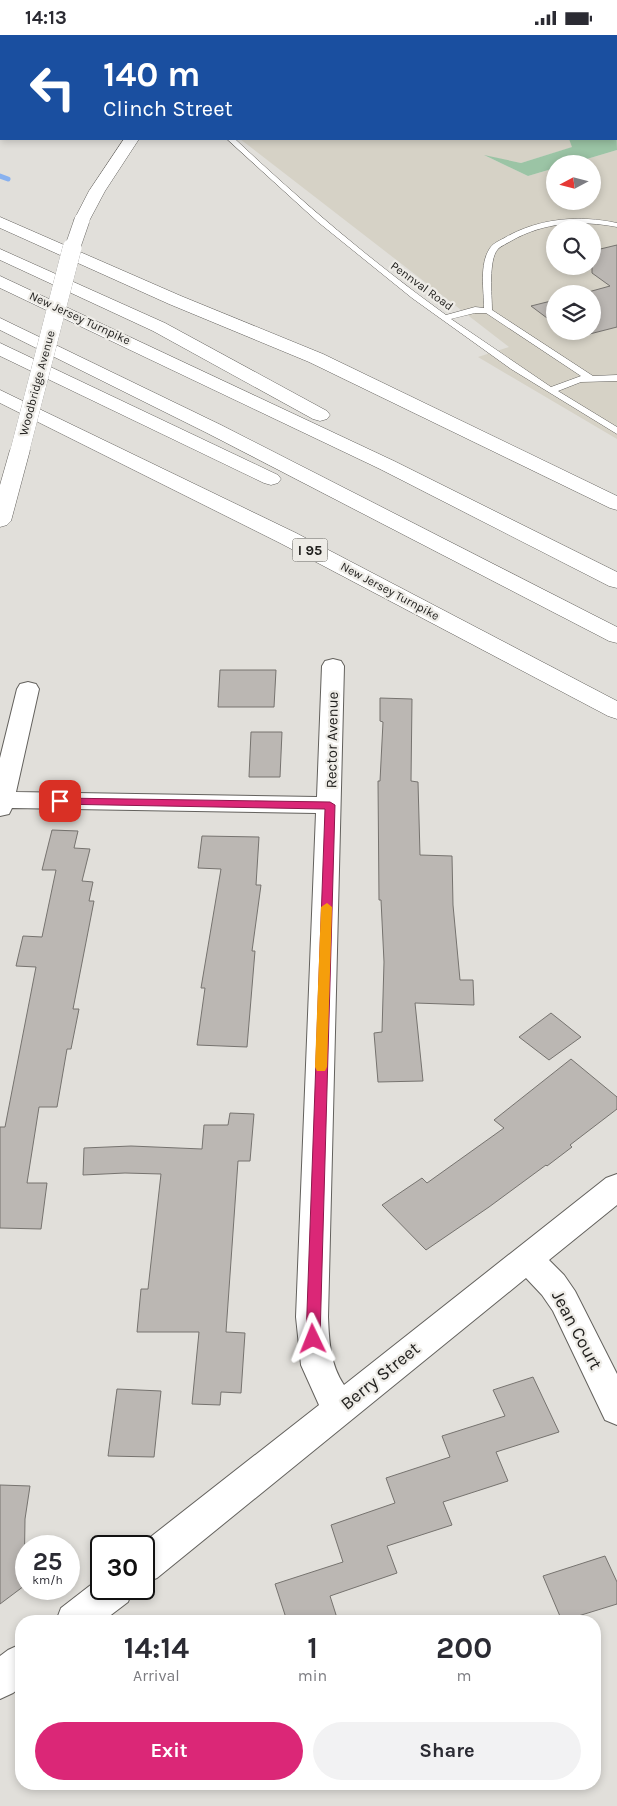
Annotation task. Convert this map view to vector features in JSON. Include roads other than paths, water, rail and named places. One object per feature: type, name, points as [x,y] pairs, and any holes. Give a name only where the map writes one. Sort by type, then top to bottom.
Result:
[{"type":"main road","name":"Woodbridge Avenue","points":[[0,521],[73,245],[82,220],[99,186],[130,140]]},
{"type":"main road","points":[[0,222],[175,300],[316,358],[617,504]]},
{"type":"main road","points":[[0,254],[159,327],[226,363],[346,429],[387,465]]},
{"type":"main road","name":"New Jersey Turnpike","points":[[0,281],[387,465],[617,581]]},
{"type":"main road","points":[[0,323],[214,429],[617,635]]},
{"type":"main road","points":[[0,349],[407,545],[617,642]]},
{"type":"main road","name":"New Jersey Turnpike","points":[[0,396],[288,538],[617,711]]},
{"type":"street","name":"Rector Avenue","points":[[334,666],[312,1317],[315,1359],[321,1379],[330,1395],[341,1407]]},
{"type":"street","points":[[28,689],[1,804],[330,805]]},
{"type":"street","name":"Berry Street","points":[[155,1556],[617,1187]]},
{"type":"street","name":"Jean Court","points":[[528,1259],[546,1277],[564,1301],[617,1409]]},
{"type":"street","points":[[82,1615],[101,1600]]},
{"type":"street","points":[[0,1680],[15,1668]]},
{"type":"lane","name":"Pennval Road","points":[[232,140],[284,191],[360,255],[444,318],[551,390],[617,431]]},
{"type":"lane","points":[[488,311],[488,263],[494,248],[525,231],[560,221],[596,220],[617,225]]},
{"type":"lane","points":[[444,318],[475,310],[488,311],[590,378]]},
{"type":"lane","points":[[551,390],[580,379],[617,378]]},
{"type":"waterway","points":[[0,176],[8,179]]}]
